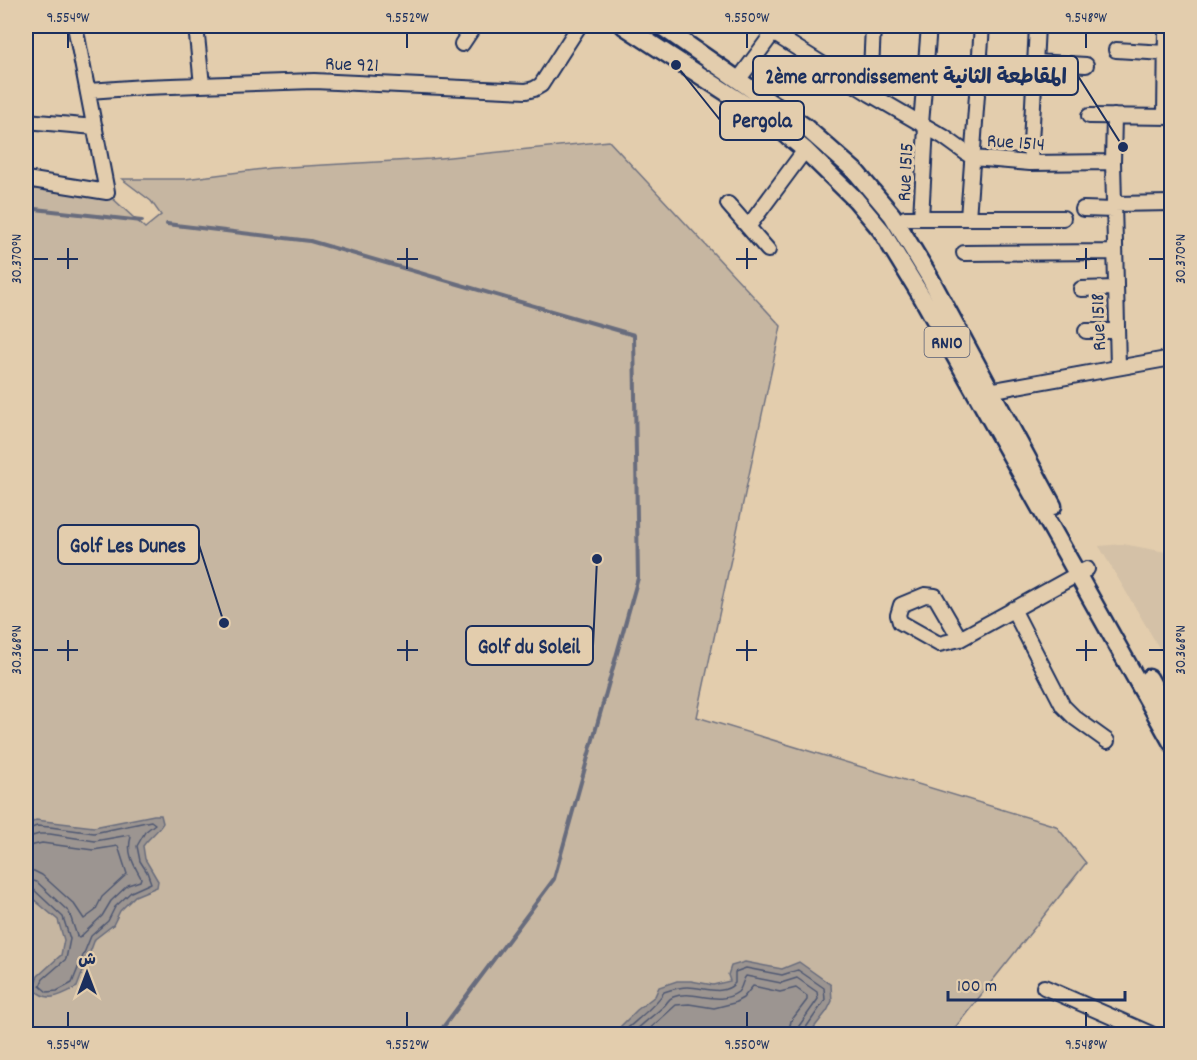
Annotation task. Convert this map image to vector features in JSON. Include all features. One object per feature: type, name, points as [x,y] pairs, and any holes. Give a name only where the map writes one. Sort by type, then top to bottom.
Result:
[{"type":"main road","name":"RN10","points":[[624,26],[766,118],[806,150],[856,200],[881,231],[1172,719]]},
{"type":"main road","name":"RN10","points":[[661,26],[804,126],[856,172],[892,215],[929,276],[1172,743]]},
{"type":"street","points":[[26,179],[107,192],[75,26]]},
{"type":"street","points":[[196,26],[202,85]]},
{"type":"street","points":[[462,44],[474,26]]},
{"type":"street","name":"Rue 921","points":[[89,90],[314,81],[526,91],[541,85],[579,26]]},
{"type":"street","points":[[870,94],[873,26]]},
{"type":"street","name":"Rue 1515","points":[[921,218],[923,125],[929,26]]},
{"type":"street","points":[[968,218],[982,26]]},
{"type":"street","points":[[1030,163],[1037,26]]},
{"type":"street","points":[[739,79],[774,29]]},
{"type":"street","name":"Rue 1514","points":[[774,29],[870,94],[974,158],[1030,163],[1113,162]]},
{"type":"street","points":[[1089,116],[1168,117],[1165,52],[1168,32]]},
{"type":"street","points":[[1116,50],[1165,52]]},
{"type":"street","points":[[1035,62],[1086,65]]},
{"type":"street","name":"Rue 1518","points":[[1114,116],[1114,252],[1118,367]]},
{"type":"street","points":[[26,121],[95,127]]},
{"type":"street","points":[[748,227],[806,150]]},
{"type":"street","points":[[1083,209],[1172,203]]},
{"type":"street","points":[[728,204],[768,250]]},
{"type":"street","points":[[905,218],[1063,218]]},
{"type":"street","points":[[964,253],[1114,252]]},
{"type":"street","points":[[1082,289],[1115,288]]},
{"type":"street","points":[[1086,331],[1116,331]]},
{"type":"street","points":[[989,391],[1172,358]]},
{"type":"street","points":[[960,639],[935,596],[925,595],[901,605],[898,615],[903,624],[939,644],[960,639],[1082,571]]},
{"type":"street","points":[[1013,609],[1063,706],[1075,718],[1107,741]]},
{"type":"street","points":[[1044,987],[1151,1035]]},
{"type":"shaded area","points":[[609,141],[781,326],[697,717],[1056,826],[1086,863],[950,1034],[26,1034],[26,179],[111,197],[145,228],[161,215],[151,201],[122,179],[185,179],[271,168],[430,159]]},
{"type":"shaded area","points":[[1123,544],[1171,553],[1171,668],[1099,546]]},
{"type":"water","points":[[161,815],[163,823],[143,846],[145,859],[158,881],[157,887],[135,896],[120,911],[113,925],[95,939],[77,987],[54,997],[38,993],[33,988],[38,976],[61,955],[64,940],[58,920],[32,898],[26,889],[26,827],[36,820],[94,827]]},
{"type":"water","points":[[745,962],[782,969],[799,962],[831,985],[832,1001],[809,1034],[613,1034],[655,996],[659,987],[677,981],[713,985],[730,981],[728,975],[731,966]]},
{"type":"waterway","points":[[26,208],[142,221]]},
{"type":"waterway","points":[[167,224],[310,241],[634,335],[638,578],[554,879],[438,1034]]},
{"type":"place","name":"Pergola","points":[[676,65]]},
{"type":"place","name":"2ème arrondissement المقاطعة الثانية","points":[[1123,147]]},
{"type":"place","name":"Golf du Soleil","points":[[597,559]]},
{"type":"place","name":"Golf Les Dunes","points":[[224,623]]}]
